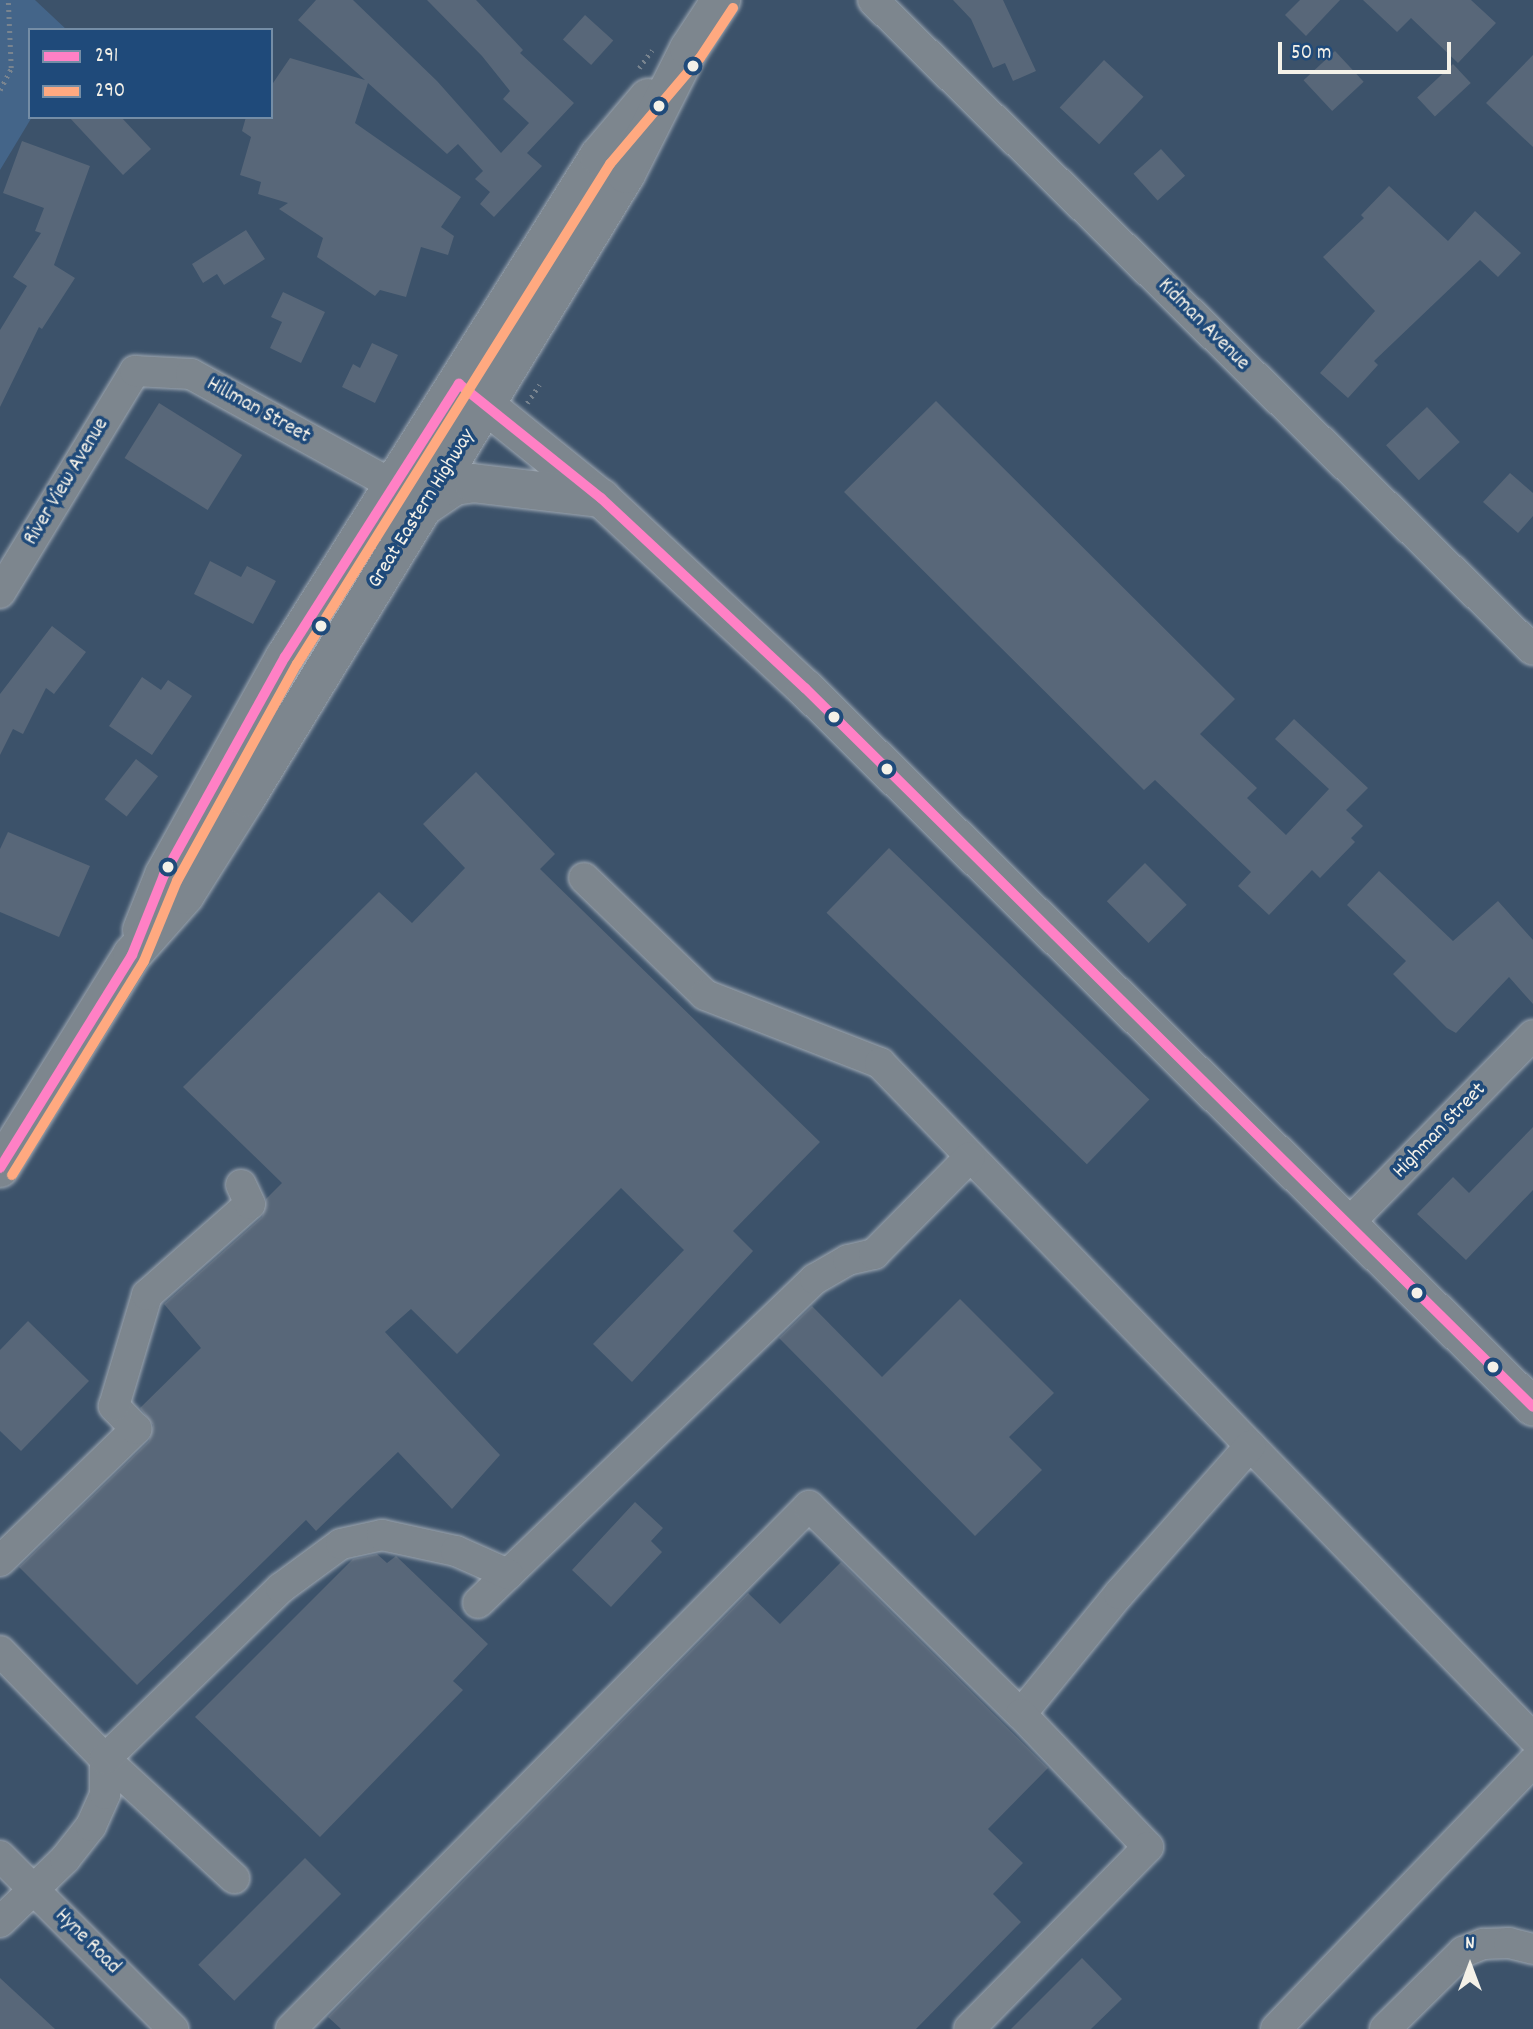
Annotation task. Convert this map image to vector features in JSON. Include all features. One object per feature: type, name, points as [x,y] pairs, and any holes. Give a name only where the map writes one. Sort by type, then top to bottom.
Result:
[{"type":"highway","name":"Great Eastern Highway","points":[[0,1168],[132,955],[186,895],[398,490],[473,393],[626,174],[690,49],[721,0]]},
{"type":"highway","points":[[398,490],[473,483],[601,498]]},
{"type":"main road","points":[[473,393],[519,435],[601,498],[814,697],[1346,1226],[1533,1407]]},
{"type":"street","name":"Kidman Avenue","points":[[873,0],[1533,650]]},
{"type":"street","name":"Hillman Street","points":[[135,370],[191,374],[398,490]]},
{"type":"street","name":"River View Avenue","points":[[0,593],[135,370]]},
{"type":"street","points":[[584,878],[705,995],[880,1063],[1533,1738]]},
{"type":"street","name":"Highman Street","points":[[1346,1226],[1533,1035]]},
{"type":"street","points":[[478,1603],[814,1279],[848,1260],[874,1254],[970,1157]]},
{"type":"street","points":[[0,1561],[136,1429],[114,1406],[148,1295],[250,1204],[242,1185]]},
{"type":"street","points":[[1021,1714],[1119,1594],[1250,1446]]},
{"type":"street","points":[[291,2029],[809,1506],[1021,1714],[1148,1847],[969,2029]]},
{"type":"street","points":[[0,1922],[65,1859],[90,1826],[105,1794],[105,1759],[281,1587],[341,1544],[382,1535],[456,1551],[508,1574]]},
{"type":"street","points":[[0,1651],[105,1759],[234,1878]]},
{"type":"street","points":[[1280,2028],[1533,1762]]},
{"type":"street","name":"Hyne Road","points":[[0,1856],[173,2029]]},
{"type":"street","points":[[1385,2029],[1463,1952],[1483,1944],[1509,1943],[1533,1949]]},
{"type":"path","points":[[0,90],[11,68],[8,0]]},
{"type":"shaded area","points":[[0,0],[35,0],[65,28],[28,28],[28,119],[31,119],[0,170]]},
{"type":"building","points":[[316,0],[353,0],[437,81],[501,153],[529,123],[503,99],[510,91],[482,56],[427,0],[476,0],[523,50],[520,53],[574,103],[527,153],[542,166],[494,217],[480,204],[490,192],[475,179],[483,171],[458,144],[447,154],[368,83],[355,123],[461,197],[441,227],[454,236],[448,255],[421,247],[406,297],[380,290],[375,296],[317,257],[323,238],[279,209],[288,203],[258,194],[261,182],[240,175],[251,137],[242,131],[245,119],[273,119],[273,83],[290,58],[365,80],[298,20]]},
{"type":"building","points":[[953,0],[1003,0],[1036,71],[1013,81],[1005,63],[993,68],[971,19]]},
{"type":"building","points":[[1300,0],[1340,0],[1306,36],[1285,15]]},
{"type":"building","points":[[1363,0],[1471,0],[1496,23],[1458,63],[1411,18],[1397,32]]},
{"type":"building","points":[[585,15],[613,40],[591,65],[563,40]]},
{"type":"building","points":[[1335,51],[1364,82],[1332,111],[1304,80]]},
{"type":"building","points":[[1533,55],[1533,147],[1486,103]]},
{"type":"building","points":[[1104,60],[1143,97],[1099,144],[1060,108]]},
{"type":"building","points":[[1453,64],[1471,83],[1435,116],[1417,97]]},
{"type":"building","points":[[71,119],[123,119],[151,149],[123,175]]},
{"type":"building","points":[[22,141],[90,166],[54,265],[75,278],[42,329],[39,327],[0,407],[0,330],[27,286],[13,277],[41,233],[35,231],[44,208],[3,193]]},
{"type":"building","points":[[1161,149],[1185,176],[1158,201],[1134,174]]},
{"type":"building","points":[[1389,186],[1448,241],[1475,211],[1521,253],[1498,277],[1480,260],[1374,361],[1378,365],[1348,398],[1320,373],[1375,311],[1323,257],[1364,218],[1361,215]]},
{"type":"building","points":[[246,230],[265,259],[224,285],[217,274],[203,283],[192,264]]},
{"type":"building","points":[[283,292],[325,312],[301,363],[270,348],[282,322],[271,317]]},
{"type":"building","points":[[372,343],[398,355],[375,403],[342,387],[353,364],[360,368]]},
{"type":"building","points":[[936,401],[1235,699],[1200,734],[1257,788],[1247,798],[1286,835],[1329,789],[1275,739],[1294,719],[1368,788],[1346,810],[1363,826],[1351,838],[1355,842],[1320,878],[1312,870],[1269,915],[1238,886],[1251,872],[1155,780],[1144,790],[844,492]]},
{"type":"building","points":[[159,403],[242,455],[208,510],[125,458]]},
{"type":"building","points":[[1427,407],[1460,442],[1419,480],[1386,445]]},
{"type":"building","points":[[1510,473],[1533,493],[1533,516],[1518,533],[1483,502]]},
{"type":"building","points":[[210,561],[241,577],[247,566],[276,581],[253,624],[194,594]]},
{"type":"building","points":[[52,626],[86,652],[54,694],[46,688],[23,734],[13,729],[0,755],[0,694]]},
{"type":"building","points":[[142,677],[161,690],[168,680],[192,696],[152,755],[109,726]]},
{"type":"building","points":[[136,759],[158,776],[127,816],[105,799]]},
{"type":"building","points":[[476,772],[555,854],[540,869],[820,1142],[733,1231],[753,1251],[632,1382],[593,1344],[684,1250],[621,1188],[457,1354],[411,1309],[385,1332],[500,1455],[452,1509],[398,1452],[316,1531],[306,1520],[137,1685],[19,1567],[149,1441],[153,1425],[140,1408],[201,1348],[164,1304],[262,1217],[266,1199],[282,1183],[183,1087],[379,892],[412,923],[465,868],[423,824]]},
{"type":"building","points":[[8,832],[90,866],[59,937],[0,912],[0,849]]},
{"type":"building","points":[[889,848],[1149,1099],[1087,1164],[826,913]]},
{"type":"building","points":[[1145,863],[1187,905],[1149,943],[1107,901]]},
{"type":"building","points":[[1379,871],[1453,941],[1498,901],[1533,940],[1533,1004],[1509,977],[1456,1033],[1447,1028],[1393,974],[1406,961],[1347,905]]},
{"type":"building","points":[[1533,1127],[1533,1190],[1466,1260],[1417,1214],[1453,1177],[1469,1193]]},
{"type":"building","points":[[960,1299],[1054,1393],[1009,1437],[1042,1470],[975,1536],[779,1338],[812,1306],[882,1377]]},
{"type":"building","points":[[28,1321],[89,1381],[21,1451],[0,1431],[0,1350]]},
{"type":"building","points":[[635,1502],[663,1528],[651,1541],[662,1552],[611,1607],[572,1570]]},
{"type":"building","points":[[377,1554],[387,1563],[396,1556],[488,1644],[453,1681],[463,1690],[320,1837],[195,1717],[353,1559]]},
{"type":"building","points":[[841,1562],[1048,1768],[988,1829],[1023,1863],[993,1894],[1021,1922],[916,2029],[341,2029],[328,2017],[748,1593],[780,1624]]},
{"type":"building","points":[[305,1858],[341,1894],[234,2001],[198,1965]]},
{"type":"building","points":[[1082,1958],[1122,1999],[1091,2029],[1011,2029]]},
{"type":"building","points":[[0,1978],[55,2029],[0,2029]]},
{"type":"transit line","name":"290","points":[[12,1175],[144,961],[177,881],[297,664],[610,164],[700,58],[733,8]]},
{"type":"transit line","name":"291","points":[[0,1168],[132,955],[164,875],[285,657],[459,384],[601,498],[805,688],[1533,1407]]}]
